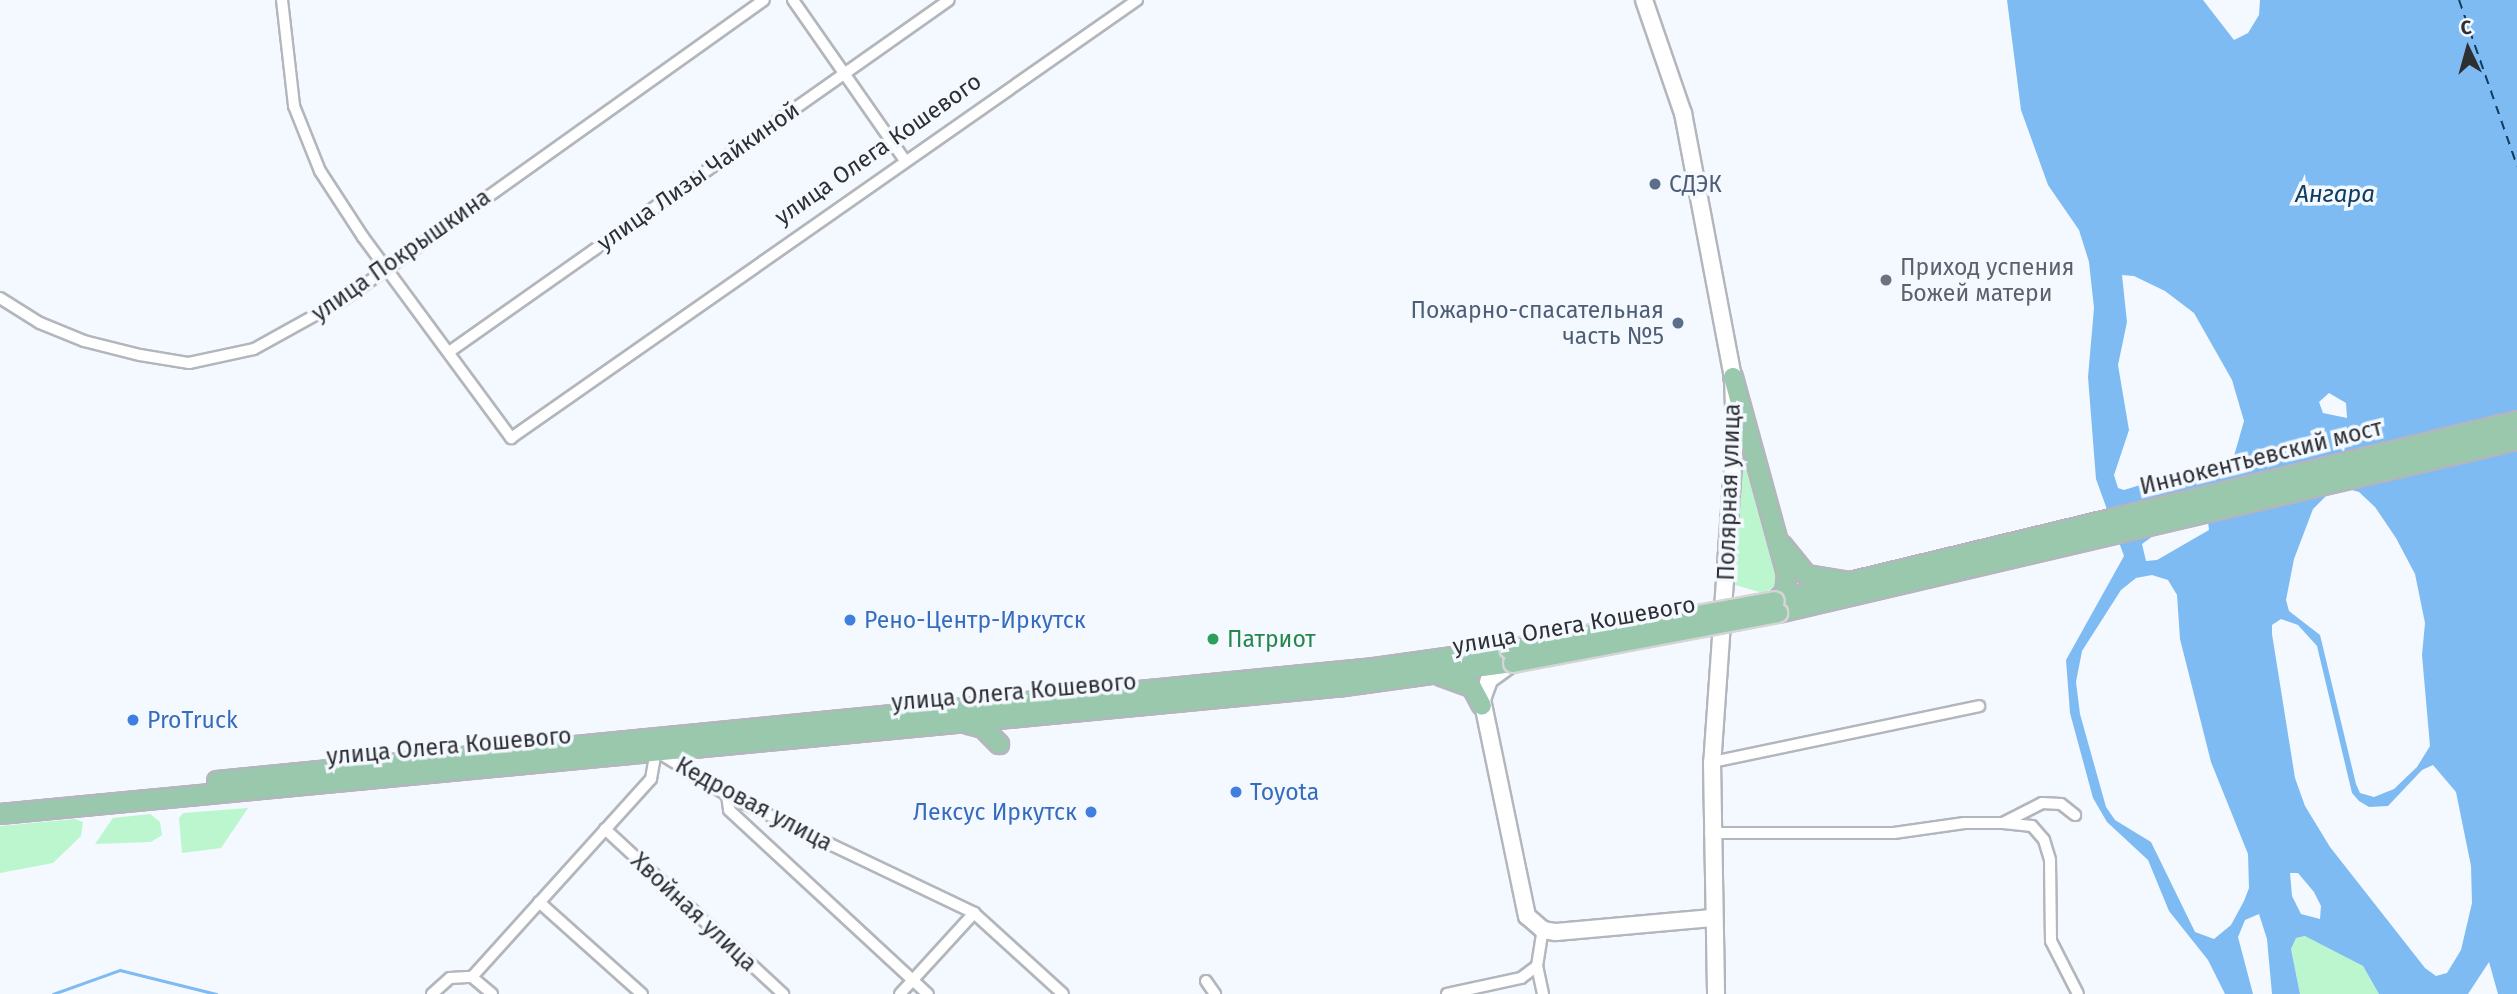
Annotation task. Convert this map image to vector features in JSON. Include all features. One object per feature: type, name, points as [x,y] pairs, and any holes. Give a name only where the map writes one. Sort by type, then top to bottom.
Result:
[{"type":"main road","name":"Полярная улица","points":[[1644,0],[1683,113],[1733,377],[1734,450],[1712,762],[1710,833],[1716,994]]},
{"type":"main road","points":[[1733,377],[1782,545],[1788,584],[1777,607]]},
{"type":"main road","name":"Иннокентьевский мост","points":[[2020,551],[2517,421]]},
{"type":"main road","name":"Иннокентьевский мост","points":[[2020,551],[2517,440]]},
{"type":"main road","points":[[1782,545],[1797,568],[1811,578],[1850,582],[2020,551]]},
{"type":"main road","name":"улица Олега Кошевого","points":[[0,803],[113,798],[656,751],[1434,674],[1511,656],[1777,607],[2020,551]]},
{"type":"main road","name":"улица Олега Кошевого","points":[[1777,607],[1883,576]]},
{"type":"main road","points":[[1482,706],[1489,680],[1511,656]]},
{"type":"main road","name":"улица Олега Кошевого","points":[[0,814],[113,798],[1511,656]]},
{"type":"main road","points":[[1434,674],[1466,684],[1482,706],[1522,904],[1527,916],[1543,930],[1712,918]]},
{"type":"main road","points":[[951,723],[983,728],[999,744]]},
{"type":"street","points":[[282,0],[290,90],[306,143],[386,270],[449,352]]},
{"type":"street","name":"улица Покрышкина","points":[[0,298],[40,323],[84,341],[189,363],[226,358],[286,335],[386,270],[481,198],[764,0]]},
{"type":"street","points":[[793,0],[904,159]]},
{"type":"street","name":"улица Лизы Чайкиной","points":[[449,352],[949,0]]},
{"type":"street","name":"улица Олега Кошевого","points":[[449,352],[511,438],[904,159],[1138,0]]},
{"type":"street","points":[[1712,762],[1979,706]]},
{"type":"street","name":"Кедровая улица","points":[[472,977],[651,779],[656,751],[727,795],[974,913],[1063,994]]},
{"type":"street","points":[[727,795],[729,810],[928,994]]},
{"type":"street","points":[[2003,823],[2042,803],[2061,804],[2075,815]]},
{"type":"street","points":[[1710,833],[1894,833],[1964,822],[2032,826],[2044,840],[2050,860],[2051,941],[2078,994]]},
{"type":"street","name":"Хвойная улица","points":[[605,829],[783,994]]},
{"type":"street","points":[[539,902],[642,994]]},
{"type":"street","points":[[900,994],[974,913]]},
{"type":"street","points":[[1543,930],[1537,966],[1543,994]]},
{"type":"street","points":[[1447,994],[1521,978],[1537,966]]},
{"type":"street","points":[[432,994],[450,978],[472,977],[492,994]]},
{"type":"street","points":[[1206,981],[1215,994]]},
{"type":"green space","points":[[1741,439],[1781,566],[1778,585],[1763,593],[1735,585]]},
{"type":"green space","points":[[248,808],[221,848],[182,853],[179,818],[183,813]]},
{"type":"green space","points":[[150,814],[160,822],[162,835],[151,842],[95,844],[113,818]]},
{"type":"green space","points":[[75,819],[83,822],[81,836],[53,863],[0,873],[0,826]]},
{"type":"green space","points":[[2306,936],[2363,966],[2379,994],[2300,994],[2291,949],[2296,938]]},
{"type":"water","name":"Ангара","points":[[2007,0],[2203,0],[2234,40],[2248,33],[2259,15],[2260,0],[2517,0],[2517,994],[2498,994],[2489,962],[2468,994],[2379,994],[2363,966],[2305,936],[2296,938],[2291,949],[2300,994],[2272,994],[2267,939],[2259,914],[2245,920],[2238,937],[2253,994],[2225,994],[2208,960],[2169,911],[2148,860],[2107,822],[2093,798],[2070,713],[2066,660],[2124,556],[2096,479],[2088,377],[2094,308],[2089,262],[2079,230],[2048,185],[2021,110]],"holes":[[[2122,275],[2134,276],[2165,291],[2194,313],[2232,380],[2244,421],[2234,456],[2124,490],[2118,488],[2114,475],[2129,430],[2118,365],[2127,322]],[[2329,393],[2346,403],[2347,418],[2323,413],[2319,402]],[[2348,489],[2359,492],[2375,507],[2396,538],[2415,574],[2425,623],[2422,655],[2430,746],[2417,767],[2394,789],[2374,797],[2360,793],[2356,784],[2320,635],[2289,611],[2286,600],[2294,559],[2313,509],[2326,496]],[[2208,522],[2209,530],[2157,560],[2146,561],[2142,544],[2153,536]],[[2152,575],[2168,580],[2177,595],[2180,639],[2211,762],[2248,854],[2249,888],[2244,901],[2231,925],[2214,939],[2195,932],[2151,842],[2115,820],[2106,807],[2080,714],[2076,682],[2082,651],[2121,590],[2136,578]],[[2281,619],[2298,625],[2317,646],[2352,793],[2359,801],[2369,807],[2388,806],[2422,770],[2433,765],[2456,792],[2471,866],[2472,903],[2461,950],[2447,973],[2436,976],[2425,968],[2330,847],[2305,806],[2295,778],[2272,625]],[[2290,873],[2298,873],[2314,892],[2321,906],[2320,919],[2301,914],[2292,896]]]},
{"type":"waterway","points":[[53,994],[120,970],[216,994]]},
{"type":"ferry route","points":[[2459,0],[2517,166]]},
{"type":"place","name":"СДЭК","points":[[1655,184]]},
{"type":"place","name":"Приход успения Божей матери","points":[[1886,280]]},
{"type":"place","name":"Пожарно-спасательная часть №5","points":[[1678,323]]},
{"type":"place","name":"Рено-Центр-Иркутск","points":[[850,620]]},
{"type":"place","name":"Патриот","points":[[1213,639]]},
{"type":"place","name":"ProTruck","points":[[133,720]]},
{"type":"place","name":"Toyota","points":[[1236,792]]},
{"type":"place","name":"Лексус Иркутск","points":[[1091,812]]}]
